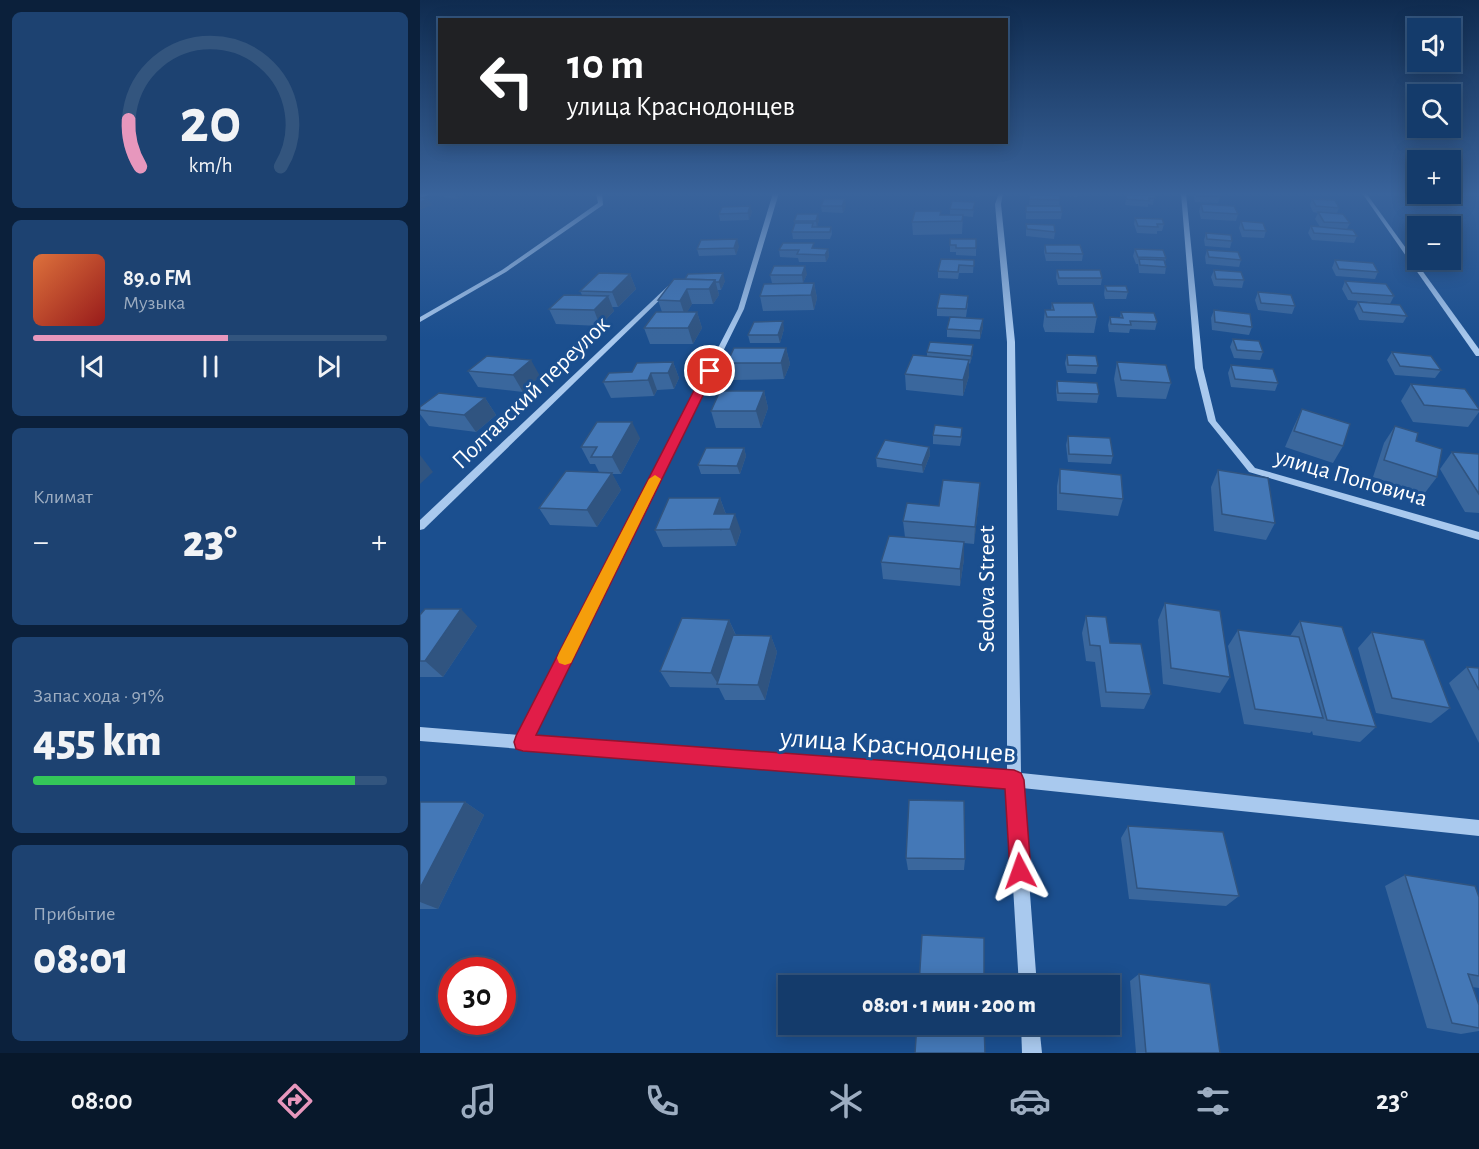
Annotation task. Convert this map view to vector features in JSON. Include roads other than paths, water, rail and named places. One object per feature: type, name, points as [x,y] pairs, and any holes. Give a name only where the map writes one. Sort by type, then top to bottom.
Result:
[{"type":"street","points":[[420,320],[504,271],[546,242]]},
{"type":"street","points":[[523,742],[741,309],[761,242]]},
{"type":"street","name":"Sedova Street","points":[[1002,242],[1011,342],[1014,780],[1027,975]]},
{"type":"street","name":"улица Поповича","points":[[1187,242],[1199,368],[1212,421],[1252,470],[1479,536]]},
{"type":"street","points":[[1399,242],[1479,354]]},
{"type":"street","name":"Полтавский переулок","points":[[420,526],[670,287]]},
{"type":"street","name":"улица Краснодонцев","points":[[420,734],[1014,780],[1479,828]]},
{"type":"street","points":[[1031,1035],[1032,1053]]}]
